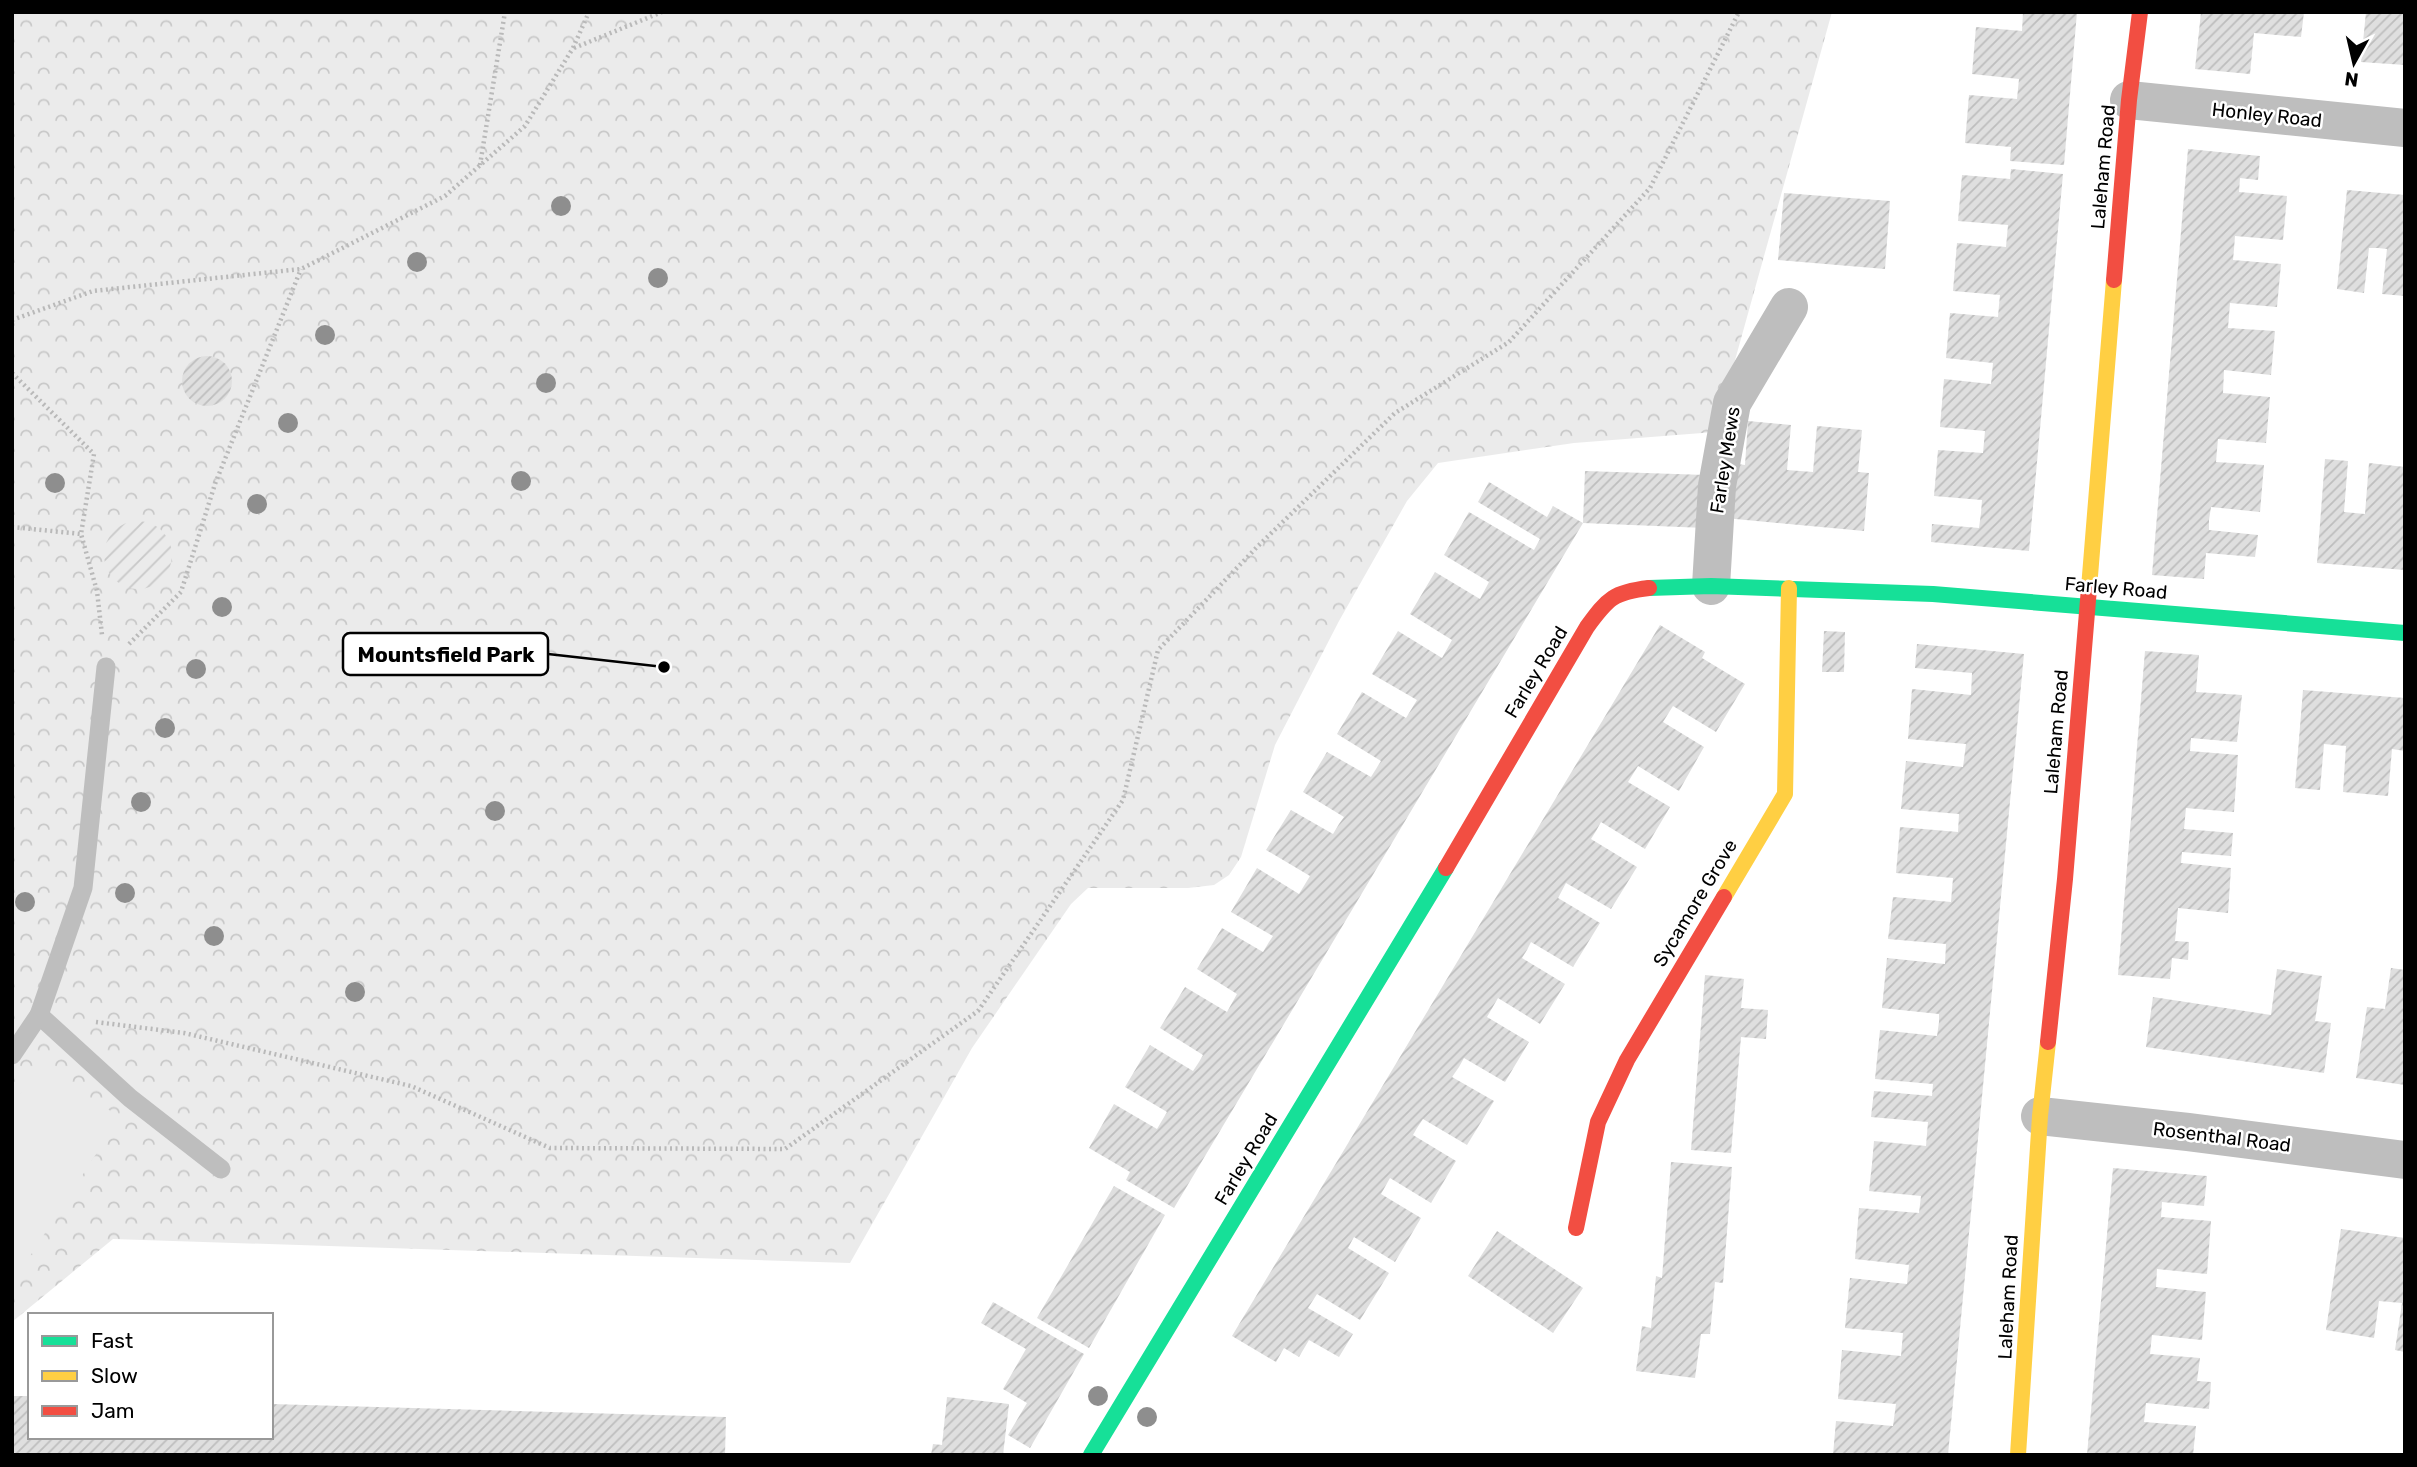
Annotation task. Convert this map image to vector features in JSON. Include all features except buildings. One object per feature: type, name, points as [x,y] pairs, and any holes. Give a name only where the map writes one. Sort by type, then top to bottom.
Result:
[{"type":"street","name":"Laleham Road","points":[[2018,1455],[2040,1116],[2065,879],[2129,100],[2140,12]]},
{"type":"street","name":"Honley Road","points":[[2129,100],[2405,128]]},
{"type":"street","name":"Farley Mews","points":[[1711,586],[1717,486],[1732,403],[1789,307]]},
{"type":"street","name":"Farley Road","points":[[1091,1455],[1426,903],[1566,663],[1603,605],[1623,591],[1654,587],[1711,586],[1933,594],[2405,634]]},
{"type":"street","name":"Sycamore Grove","points":[[1576,1228],[1598,1122],[1627,1060],[1785,794],[1789,588]]},
{"type":"street","name":"Rosenthal Road","points":[[2040,1116],[2405,1160]]},
{"type":"lane","points":[[12,1055],[39,1015],[83,888],[106,667]]},
{"type":"lane","points":[[39,1015],[130,1098],[221,1169]]},
{"type":"path","points":[[480,165],[505,12]]},
{"type":"path","points":[[12,320],[93,291],[301,269],[445,195],[525,126],[573,48],[589,12]]},
{"type":"path","points":[[573,48],[662,12]]},
{"type":"path","points":[[39,1015],[184,1033],[411,1086],[550,1148],[785,1149],[978,1011],[1123,800],[1158,650],[1258,546],[1395,412],[1509,342],[1650,188],[1739,12]]},
{"type":"path","points":[[106,667],[181,592],[215,484],[301,269]]},
{"type":"path","points":[[12,373],[94,454],[81,534],[97,591],[106,667]]},
{"type":"path","points":[[12,527],[81,534]]},
{"type":"green space","points":[[12,12],[1832,12],[1715,432],[1574,443],[1438,463],[1407,501],[1339,621],[1275,745],[1241,857],[1229,875],[1214,885],[1188,888],[1088,888],[1071,904],[972,1048],[850,1263],[113,1239],[12,1322]]},
{"type":"green space","points":[[131,521],[145,521],[157,526],[167,536],[172,555],[167,574],[157,584],[145,589],[131,589],[119,584],[109,574],[104,562],[104,548],[109,536],[119,526]]},
{"type":"green space","points":[[39,1065],[120,1117],[12,1284],[12,1106]]},
{"type":"traffic: fast","points":[[1649,588],[1711,586],[1933,594],[2405,633]]},
{"type":"traffic: fast","points":[[1091,1455],[1446,868]]},
{"type":"traffic: slow","points":[[2089,588],[2114,280]]},
{"type":"traffic: slow","points":[[1724,897],[1785,794],[1789,588]]},
{"type":"traffic: slow","points":[[2018,1455],[2040,1116],[2048,1042]]},
{"type":"traffic: jam","points":[[2114,280],[2129,100],[2140,12]]},
{"type":"traffic: jam","points":[[1446,868],[1587,627],[1613,598],[1649,588]]},
{"type":"traffic: jam","points":[[2048,1042],[2065,879],[2089,588]]},
{"type":"traffic: jam","points":[[1576,1228],[1598,1122],[1627,1060],[1724,897]]},
{"type":"place","name":"Mountsfield Park","points":[[664,667]]}]
